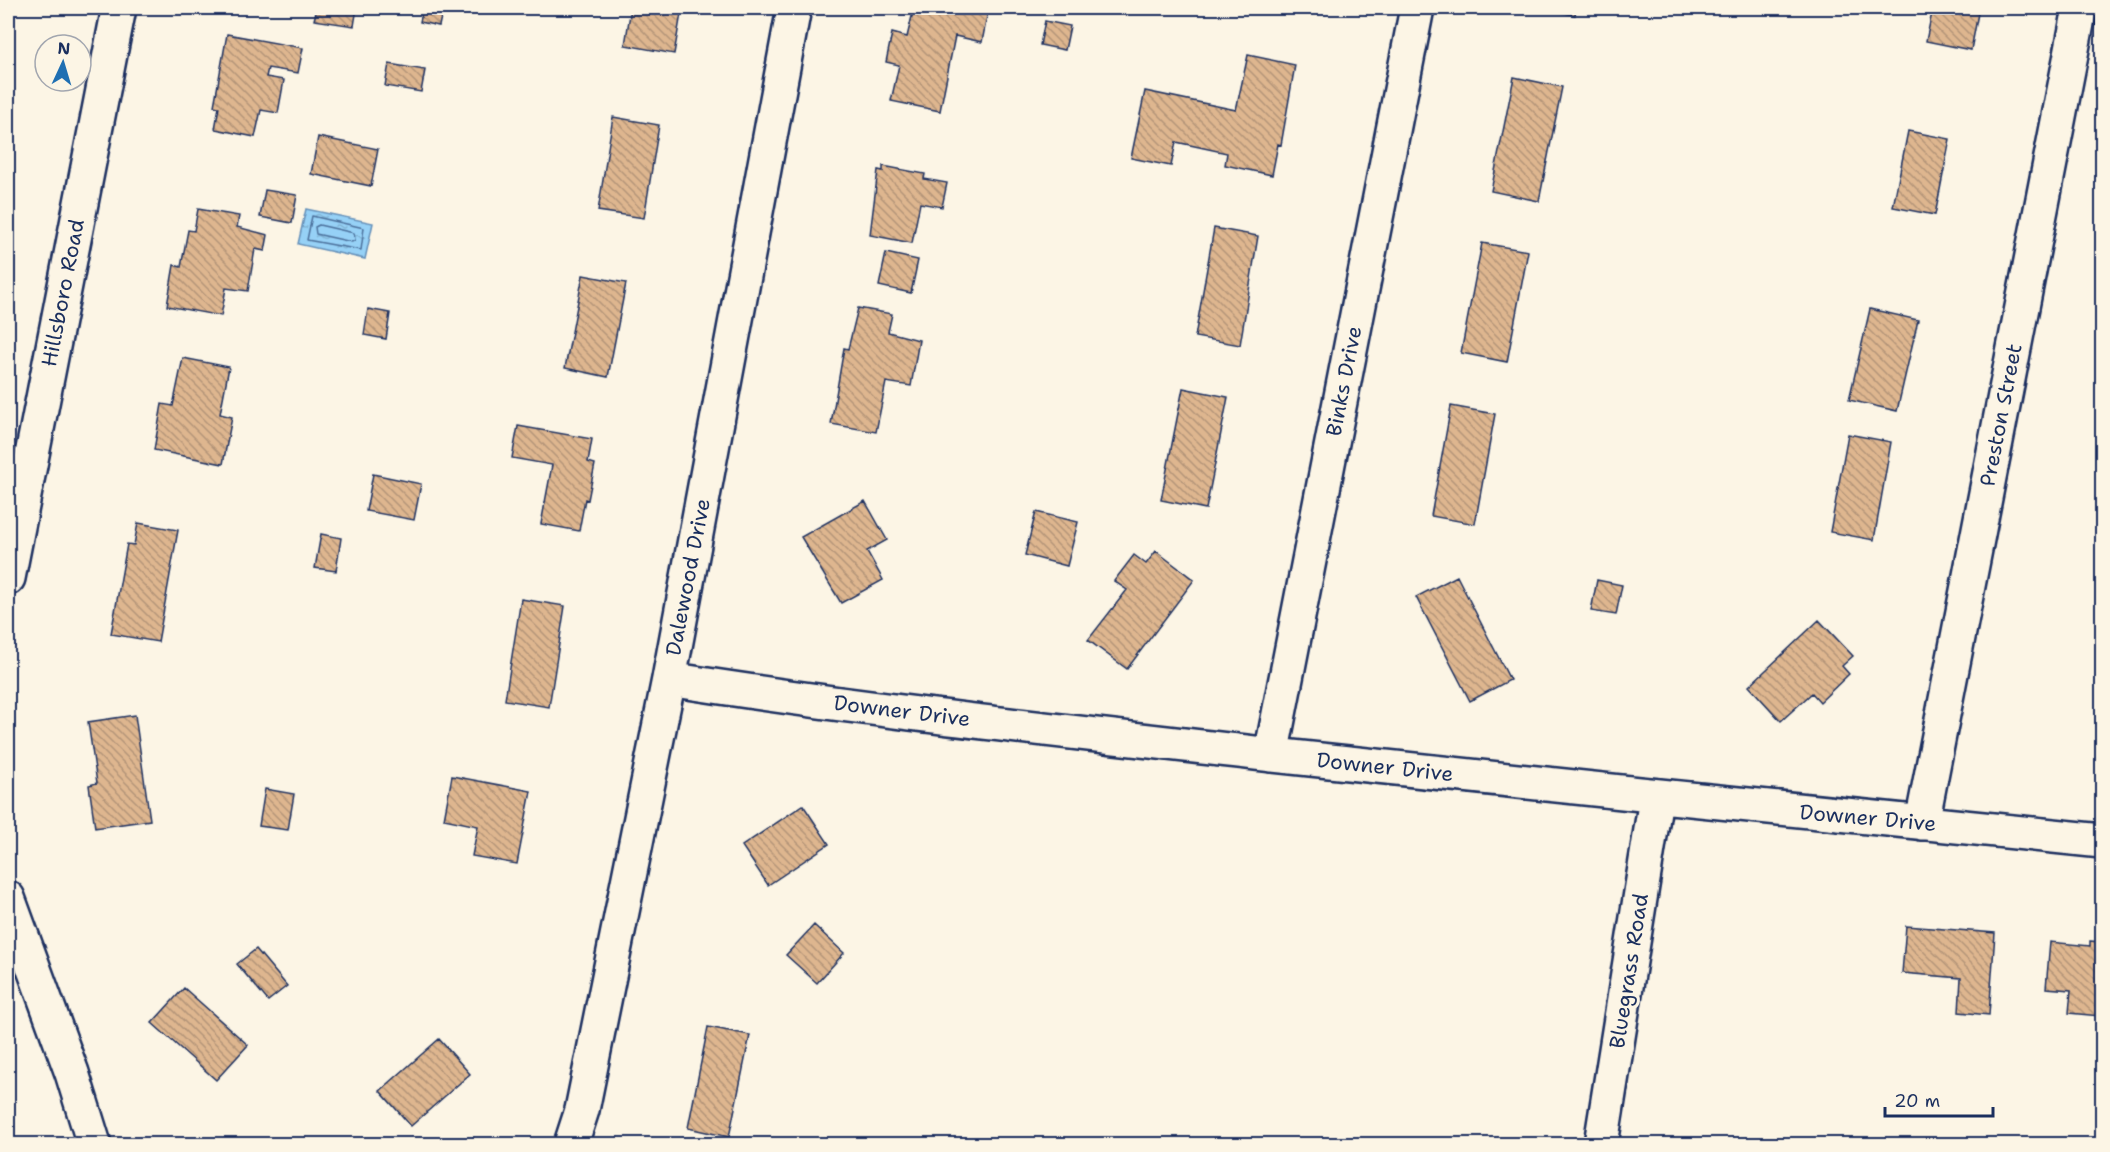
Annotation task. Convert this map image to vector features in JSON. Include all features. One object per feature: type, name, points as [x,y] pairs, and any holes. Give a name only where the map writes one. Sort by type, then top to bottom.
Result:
[{"type":"street","name":"Hillsboro Road","points":[[8,578],[119,8]]},
{"type":"street","name":"Dalewood Drive","points":[[571,1144],[582,1110],[669,679],[794,8]]},
{"type":"street","name":"Binks Drive","points":[[1271,754],[1417,8]]},
{"type":"street","name":"Preston Street","points":[[1922,823],[2080,8]]},
{"type":"street","name":"Downer Drive","points":[[669,679],[905,713],[1656,798],[2103,840]]},
{"type":"street","name":"Bluegrass Road","points":[[1601,1144],[1656,798]]},
{"type":"street","points":[[8,898],[72,1073],[94,1144]]},
{"type":"water","points":[[306,209],[373,223],[365,259],[298,244]]},
{"type":"building","points":[[317,8],[357,8],[354,26],[314,20]]},
{"type":"building","points":[[423,8],[443,8],[439,26],[420,22]]},
{"type":"building","points":[[631,8],[682,8],[674,54],[625,45]]},
{"type":"building","points":[[914,8],[953,11],[954,8],[973,8],[988,11],[982,42],[955,36],[940,111],[891,101],[899,65],[886,62],[892,33],[907,37]]},
{"type":"building","points":[[1538,8],[1576,8],[1575,15]]},
{"type":"building","points":[[1933,8],[1979,8],[1971,50],[1926,41]]},
{"type":"building","points":[[1045,21],[1070,26],[1065,50],[1040,45]]},
{"type":"building","points":[[227,34],[303,48],[298,73],[268,68],[266,77],[284,80],[278,113],[261,110],[255,137],[215,129],[219,107],[214,106]]},
{"type":"building","points":[[1248,55],[1295,65],[1281,145],[1278,144],[1272,175],[1225,165],[1227,153],[1176,142],[1171,166],[1131,158],[1145,91],[1236,110]]},
{"type":"building","points":[[389,64],[425,70],[421,92],[385,86]]},
{"type":"building","points":[[1514,77],[1562,87],[1539,201],[1491,191]]},
{"type":"building","points":[[613,117],[659,125],[644,218],[598,211]]},
{"type":"building","points":[[1908,131],[1950,139],[1935,215],[1893,207]]},
{"type":"building","points":[[318,137],[378,149],[371,186],[311,174]]},
{"type":"building","points":[[883,166],[925,174],[924,179],[947,183],[942,207],[920,203],[912,243],[870,235],[878,170],[883,171]]},
{"type":"building","points":[[265,190],[297,195],[292,223],[260,217]]},
{"type":"building","points":[[198,209],[239,216],[237,227],[268,235],[265,251],[255,249],[248,291],[226,288],[221,316],[167,306],[174,265],[181,267],[188,230],[194,231]]},
{"type":"building","points":[[1214,228],[1258,236],[1240,345],[1195,337]]},
{"type":"building","points":[[1482,243],[1528,251],[1507,362],[1461,353]]},
{"type":"building","points":[[886,253],[918,260],[911,293],[879,286]]},
{"type":"building","points":[[583,275],[626,283],[608,377],[565,368]]},
{"type":"building","points":[[858,308],[892,314],[888,332],[919,340],[911,386],[886,382],[876,432],[831,424],[844,348],[848,349]]},
{"type":"building","points":[[368,309],[390,313],[386,339],[364,335]]},
{"type":"building","points":[[1870,309],[1918,320],[1897,411],[1849,400]]},
{"type":"building","points":[[183,358],[229,367],[220,414],[232,417],[223,464],[154,450],[162,404],[173,406]]},
{"type":"building","points":[[1183,388],[1228,397],[1206,509],[1161,500]]},
{"type":"building","points":[[1451,406],[1495,414],[1475,524],[1431,516]]},
{"type":"building","points":[[518,426],[592,439],[588,462],[595,464],[579,531],[541,524],[552,465],[512,458]]},
{"type":"building","points":[[1848,434],[1891,442],[1874,540],[1830,532]]},
{"type":"building","points":[[373,474],[421,484],[414,520],[366,511]]},
{"type":"building","points":[[865,501],[887,540],[867,551],[883,580],[841,603],[801,537]]},
{"type":"building","points":[[1036,512],[1078,522],[1067,566],[1025,555]]},
{"type":"building","points":[[138,523],[178,530],[158,642],[111,634],[127,544],[134,545]]},
{"type":"building","points":[[321,534],[341,538],[336,571],[315,568]]},
{"type":"building","points":[[1156,551],[1194,580],[1127,669],[1088,640],[1127,590],[1114,581],[1134,555],[1146,564]]},
{"type":"building","points":[[1457,576],[1510,680],[1470,701],[1416,597]]},
{"type":"building","points":[[1597,580],[1622,585],[1616,615],[1591,611]]},
{"type":"building","points":[[521,599],[565,606],[549,707],[505,700]]},
{"type":"building","points":[[1819,620],[1853,656],[1842,666],[1849,674],[1820,702],[1812,693],[1781,721],[1749,686]]},
{"type":"building","points":[[135,715],[150,820],[95,828],[89,785],[97,783],[88,722]]},
{"type":"building","points":[[452,776],[531,791],[517,864],[472,856],[478,826],[444,819]]},
{"type":"building","points":[[265,789],[294,794],[288,830],[259,826]]},
{"type":"building","points":[[803,805],[829,844],[768,885],[742,846]]},
{"type":"building","points":[[814,925],[844,953],[817,983],[786,955]]},
{"type":"building","points":[[1906,926],[1995,933],[1989,1015],[1959,1012],[1961,978],[1902,973]]},
{"type":"building","points":[[2090,941],[2102,942],[2100,1016],[2069,1013],[2071,990],[2046,988],[2050,942],[2090,946]]},
{"type":"building","points":[[256,949],[287,986],[268,1001],[237,964]]},
{"type":"building","points":[[184,988],[248,1045],[216,1080],[152,1023]]},
{"type":"building","points":[[708,1027],[750,1035],[729,1137],[688,1128]]},
{"type":"building","points":[[439,1039],[470,1074],[411,1126],[380,1091]]}]
